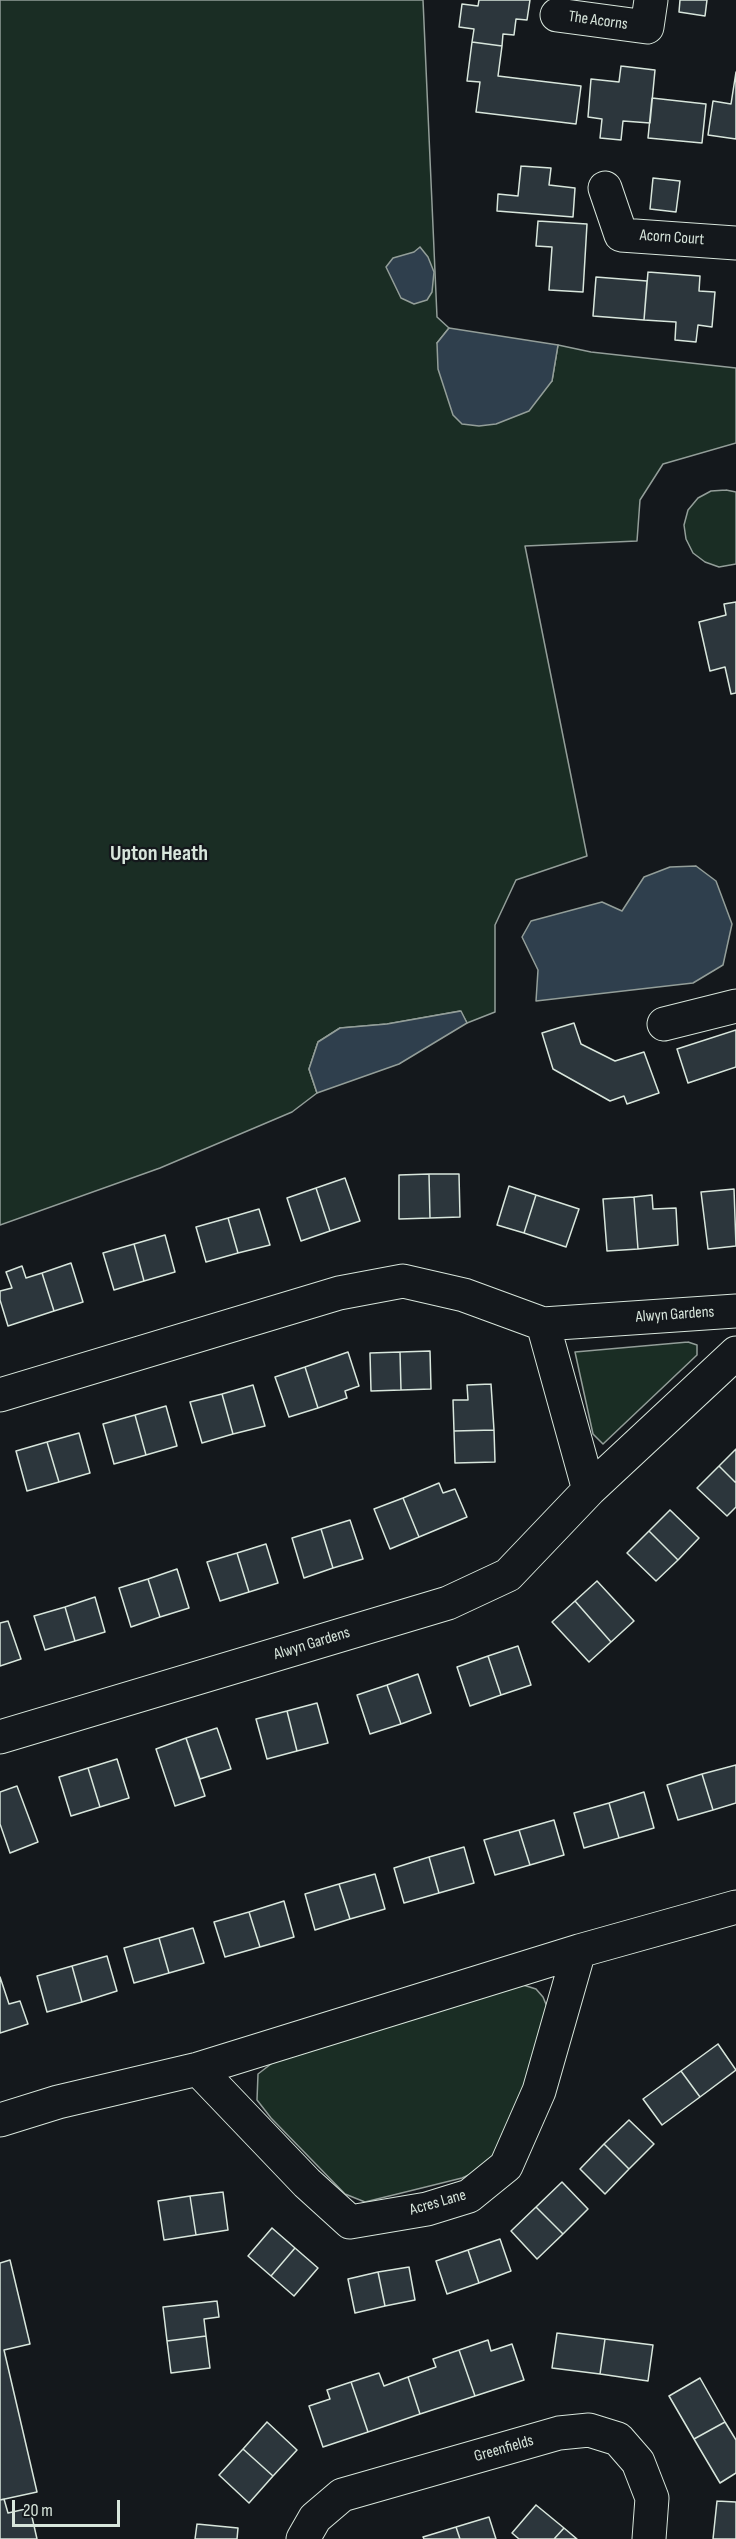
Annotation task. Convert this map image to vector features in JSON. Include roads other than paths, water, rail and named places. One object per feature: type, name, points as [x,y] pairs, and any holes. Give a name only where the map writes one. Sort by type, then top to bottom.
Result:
[{"type":"street","name":"The Acorns","points":[[557,15],[647,27],[651,0]]},
{"type":"street","name":"Acorn Court","points":[[605,188],[621,235],[736,243]]},
{"type":"street","points":[[664,1024],[736,1006]]},
{"type":"street","name":"Alwyn Gardens","points":[[0,1395],[339,1293],[404,1281],[464,1295],[543,1324],[736,1311]]},
{"type":"street","points":[[543,1324],[589,1490]]},
{"type":"street","name":"Alwyn Gardens","points":[[0,1737],[448,1603],[508,1575],[589,1490],[736,1353]]},
{"type":"street","points":[[0,2120],[58,2102],[198,2069],[579,1951],[736,1906]]},
{"type":"street","name":"Acres Lane","points":[[198,2069],[307,2183],[350,2222],[427,2209],[448,2203],[469,2196],[506,2166],[539,2091],[579,1951]]},
{"type":"street","name":"Greenfields","points":[[303,2539],[315,2518],[342,2495],[560,2433],[589,2430],[618,2439],[638,2462],[652,2498],[649,2539]]},
{"type":"water","points":[[420,247],[428,257],[434,272],[432,292],[427,300],[414,304],[401,298],[386,267],[393,258],[414,252]]},
{"type":"water","points":[[449,328],[558,345],[552,381],[529,411],[496,424],[479,426],[462,424],[453,415],[438,369],[437,343]]},
{"type":"water","points":[[696,866],[716,881],[732,924],[723,965],[693,983],[536,1001],[538,970],[522,937],[531,921],[602,902],[622,911],[644,877],[670,867]]},
{"type":"water","points":[[461,1011],[467,1023],[399,1064],[317,1093],[309,1069],[318,1042],[340,1028],[387,1024]]},
{"type":"district","name":"Upton Heath","points":[[159,854]]}]
